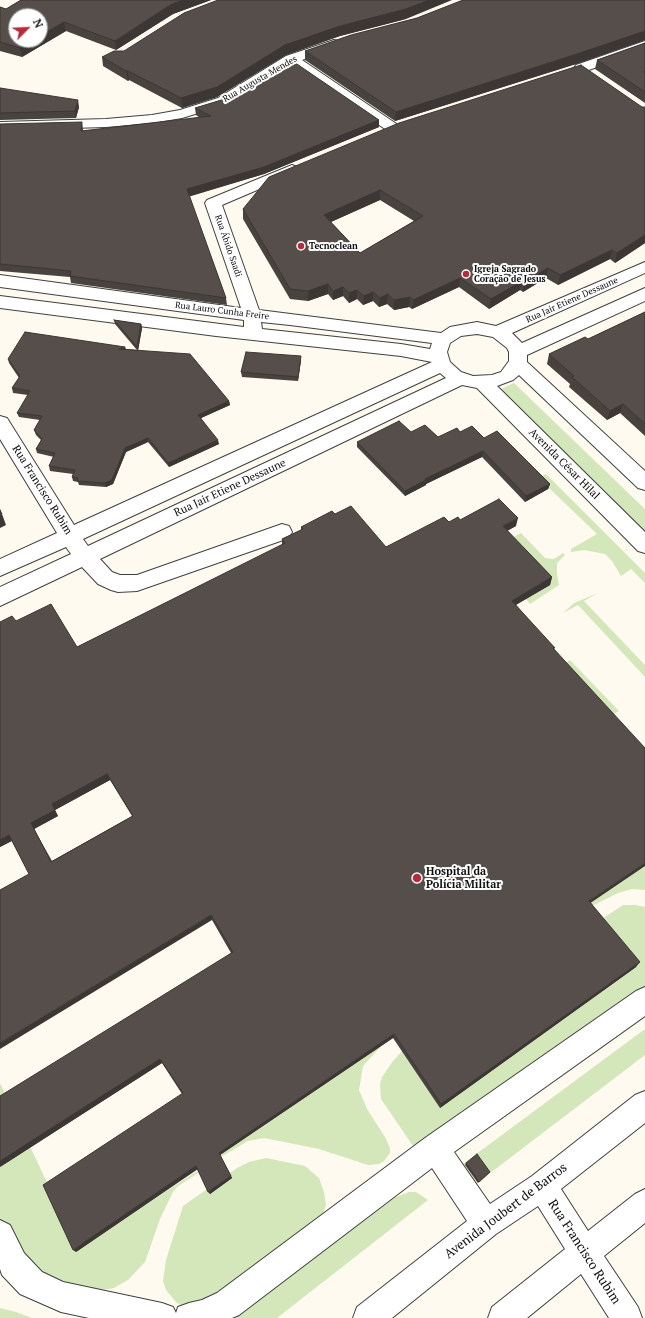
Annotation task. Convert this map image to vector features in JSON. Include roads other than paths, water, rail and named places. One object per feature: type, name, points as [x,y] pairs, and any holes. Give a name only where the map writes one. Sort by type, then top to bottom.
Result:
[{"type":"street","name":"Rua Augusta Mendes","points":[[0,126],[152,119],[182,114],[223,101],[291,59],[345,40]]},
{"type":"street","points":[[593,76],[572,70],[645,45]]},
{"type":"street","points":[[291,59],[387,131],[408,123]]},
{"type":"street","name":"Rua Ábido Saadi","points":[[254,334],[252,315],[213,203],[305,165]]},
{"type":"street","name":"Rua Jair Etiene Dessaune","points":[[498,332],[645,267]]},
{"type":"street","name":"Rua Lauro Cunha Freire","points":[[0,281],[444,339]]},
{"type":"street","points":[[645,294],[517,358],[514,370],[508,376],[494,381],[483,383],[460,379],[450,373],[440,360],[439,348],[444,339],[456,331],[466,328],[482,328],[498,332],[511,341],[517,358],[645,483]]},
{"type":"street","name":"Rua Lauro Cunha Freire","points":[[0,302],[254,334],[401,350],[440,360]]},
{"type":"street","name":"Rua Jair Etiene Dessaune","points":[[0,568],[440,360]]},
{"type":"street","name":"Rua Jair Etiene Dessaune","points":[[0,597],[460,379]]},
{"type":"street","name":"Avenida César Hilal","points":[[483,383],[645,545]]},
{"type":"street","name":"Rua Francisco Rubim","points":[[0,423],[70,536],[85,556],[105,578],[118,584],[137,583],[282,532]]},
{"type":"street","points":[[188,1318],[204,1315],[228,1304],[436,1148],[645,1000]]},
{"type":"street","name":"Avenida Joubert de Barros","points":[[368,1318],[486,1224],[542,1186],[645,1105]]},
{"type":"street","points":[[436,1148],[486,1224]]},
{"type":"street","name":"Rua Francisco Rubim","points":[[542,1186],[627,1318]]},
{"type":"street","points":[[503,1318],[645,1204]]},
{"type":"street","points":[[0,1235],[13,1264],[32,1283],[61,1297],[162,1318]]},
{"type":"place","name":"Tecnoclean","points":[[301,246]]},
{"type":"place","name":"Igreja Sagrado Coração de Jesus","points":[[466,274]]},
{"type":"place","name":"Hospital da Polícia Militar","points":[[417,878]]}]
